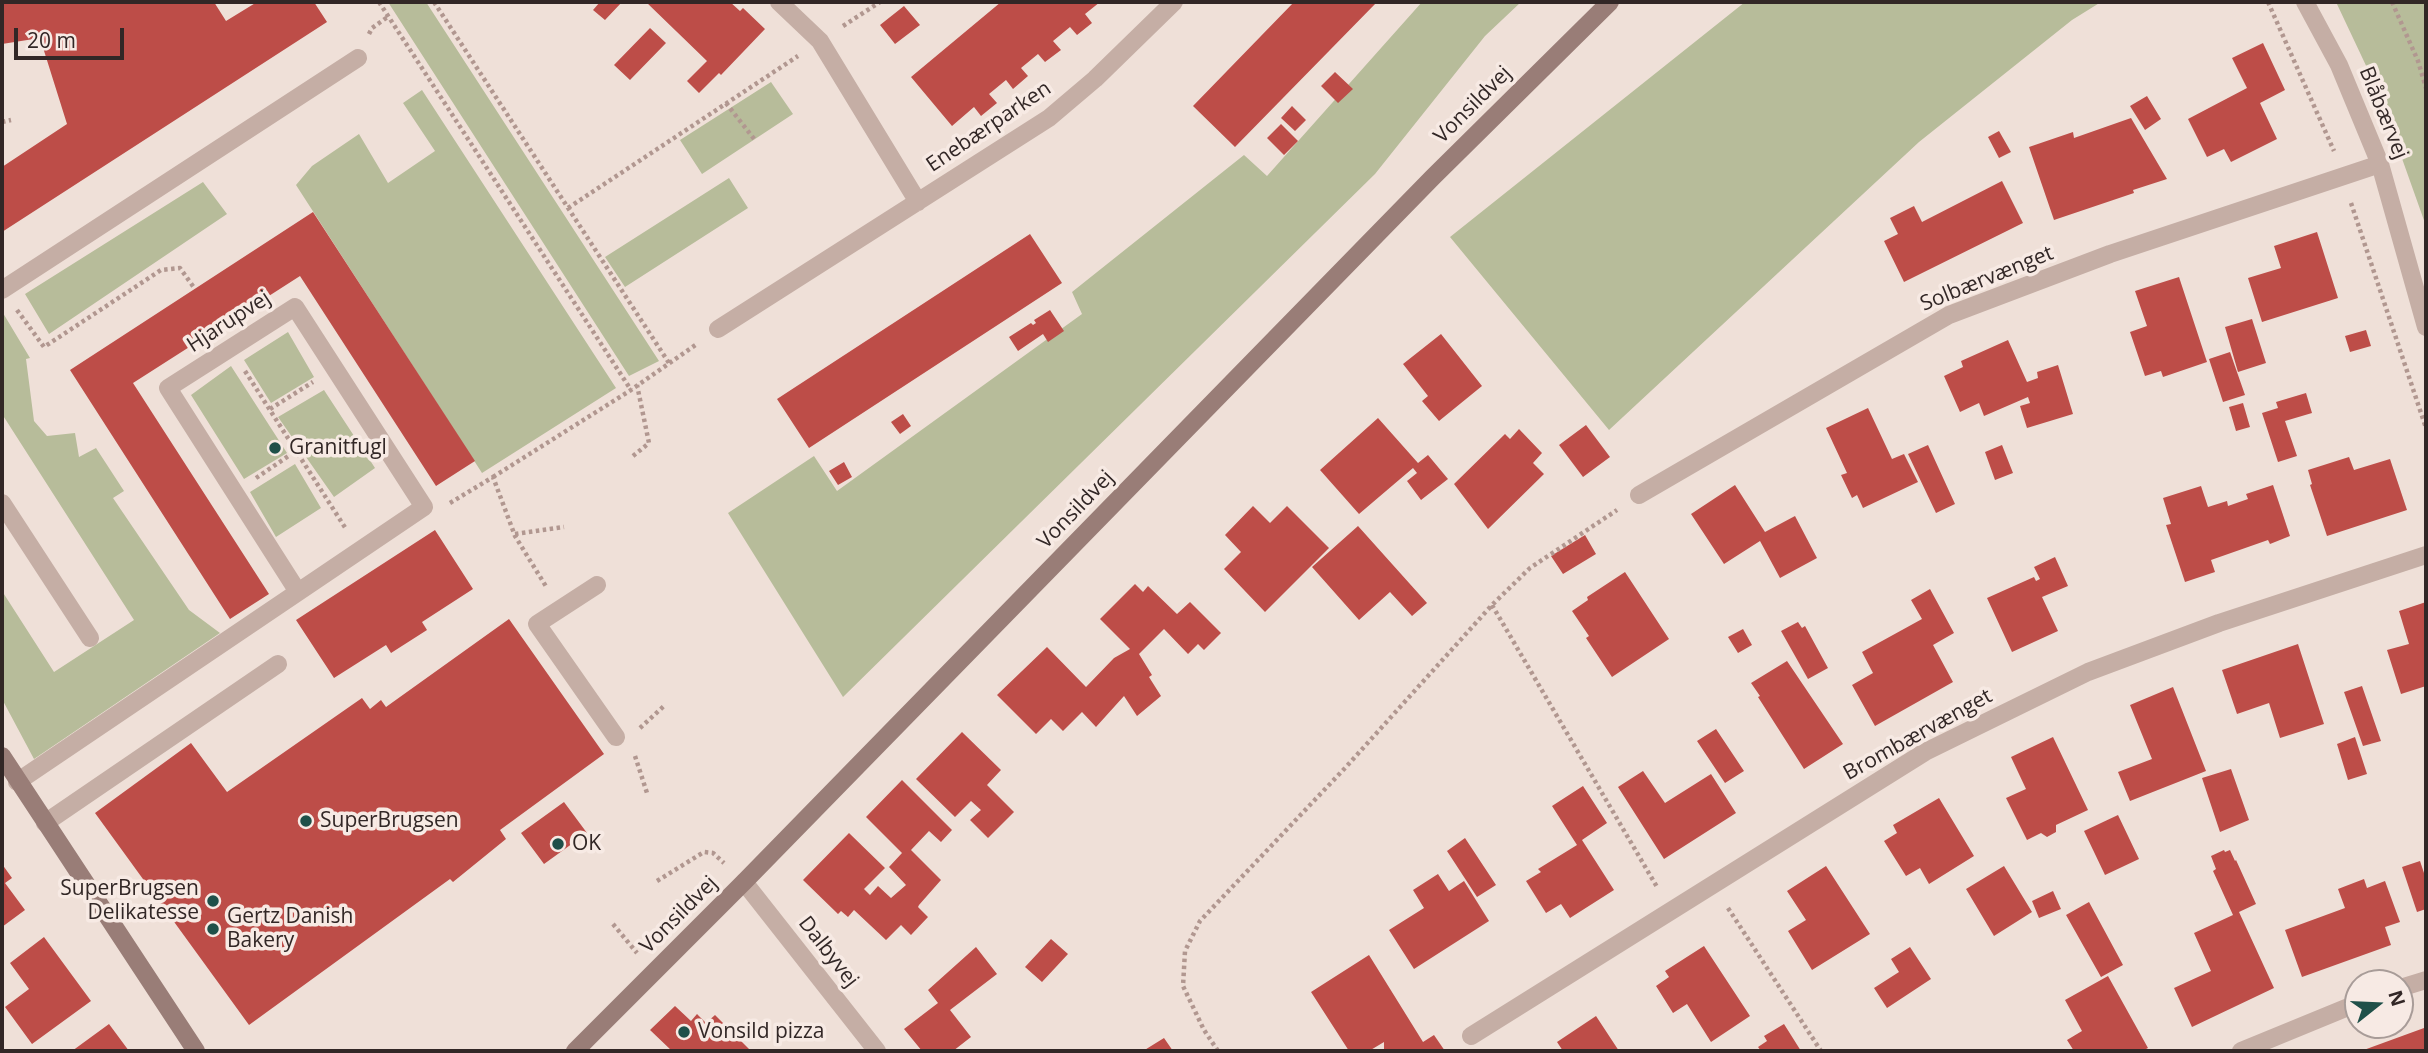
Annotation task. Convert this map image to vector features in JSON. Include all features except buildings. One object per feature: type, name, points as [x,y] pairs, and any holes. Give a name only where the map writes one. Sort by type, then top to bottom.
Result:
[{"type":"main road","name":"Vonsildvej","points":[[575,1051],[744,882],[1433,177],[1611,2]]},
{"type":"main road","points":[[2,757],[196,1051]]},
{"type":"street","name":"Enebærparken","points":[[779,2],[820,41],[918,202]]},
{"type":"street","name":"Enebærparken","points":[[718,329],[1049,118],[1095,79],[1174,2]]},
{"type":"street","name":"Blåbærvej","points":[[2305,2],[2339,65],[2380,164],[2426,327]]},
{"type":"street","points":[[2,290],[358,58]]},
{"type":"street","name":"Solbærvænget","points":[[1639,495],[1949,315],[2110,254],[2380,164]]},
{"type":"street","name":"Hjarupvej","points":[[298,592],[168,388],[295,307],[424,507]]},
{"type":"street","points":[[2,503],[90,638]]},
{"type":"street","points":[[17,782],[424,507]]},
{"type":"street","name":"Brombærvænget","points":[[1471,1036],[1925,752],[2088,672],[2219,623],[2426,555]]},
{"type":"street","points":[[597,585],[537,624],[624,736]]},
{"type":"street","points":[[45,823],[278,664]]},
{"type":"street","name":"Dalbyvej","points":[[744,882],[877,1051]]},
{"type":"street","points":[[2241,1051],[2344,1009]]},
{"type":"path","points":[[379,2],[631,390]]},
{"type":"path","points":[[434,2],[669,363]]},
{"type":"path","points":[[568,208],[880,2]]},
{"type":"path","points":[[2268,2],[2330,142],[2426,428]]},
{"type":"path","points":[[2392,2],[2418,61],[2426,88]]},
{"type":"path","points":[[726,103],[755,140]]},
{"type":"path","points":[[2,122],[11,121]]},
{"type":"path","points":[[2,290],[44,347],[161,270],[180,268],[195,289]]},
{"type":"path","points":[[424,507],[438,511],[631,390],[718,329]]},
{"type":"path","points":[[230,348],[360,550]]},
{"type":"path","points":[[269,409],[334,368]]},
{"type":"path","points":[[633,456],[649,443],[637,385]]},
{"type":"path","points":[[234,492],[296,451]]},
{"type":"path","points":[[493,477],[515,534],[559,608]]},
{"type":"path","points":[[1218,1051],[1204,1030],[1183,986],[1185,951],[1200,921],[1346,767],[1492,605],[1530,568],[1639,495]]},
{"type":"path","points":[[515,534],[564,527]]},
{"type":"path","points":[[1492,605],[1672,912]]},
{"type":"path","points":[[624,736],[664,706]]},
{"type":"path","points":[[633,750],[648,793]]},
{"type":"path","points":[[657,881],[704,852],[713,853],[744,882]]},
{"type":"path","points":[[1712,885],[1821,1051]]},
{"type":"path","points":[[613,924],[653,972]]},
{"type":"green space","points":[[388,2],[426,2],[659,361],[629,376]]},
{"type":"green space","points":[[1422,2],[1521,2],[1485,36],[1375,174],[843,697],[728,513],[814,456],[837,491],[1082,314],[1072,292],[1244,155],[1267,176]]},
{"type":"green space","points":[[1745,2],[2101,2],[2072,20],[1919,142],[1609,430],[1450,237]]},
{"type":"green space","points":[[2336,2],[2426,2],[2426,226],[2378,91]]},
{"type":"green space","points":[[771,82],[793,114],[702,174],[680,140]]},
{"type":"green space","points":[[422,90],[616,388],[482,473],[296,185],[312,166],[359,134],[388,183],[435,151],[403,103]]},
{"type":"green space","points":[[729,178],[748,208],[625,287],[605,257]]},
{"type":"green space","points":[[203,182],[227,214],[49,334],[25,294]]},
{"type":"green space","points":[[2,313],[30,358],[26,359],[34,421],[47,436],[75,433],[79,457],[96,448],[124,491],[113,498],[189,610],[220,633],[34,759],[2,699],[2,591],[54,672],[134,620],[2,414]]},
{"type":"green space","points":[[288,332],[314,377],[271,403],[244,360]]},
{"type":"green space","points":[[231,366],[287,453],[244,479],[191,395]]},
{"type":"green space","points":[[324,390],[375,468],[334,497],[278,417]]},
{"type":"green space","points":[[295,464],[321,508],[276,537],[250,492]]},
{"type":"place","name":"Granitfugl","points":[[275,448]]},
{"type":"place","name":"SuperBrugsen","points":[[306,821]]},
{"type":"place","name":"OK","points":[[558,844]]},
{"type":"place","name":"SuperBrugsen Delikatesse","points":[[213,901]]},
{"type":"place","name":"Gertz Danish Bakery","points":[[213,929]]},
{"type":"place","name":"Vonsild pizza","points":[[684,1032]]}]
